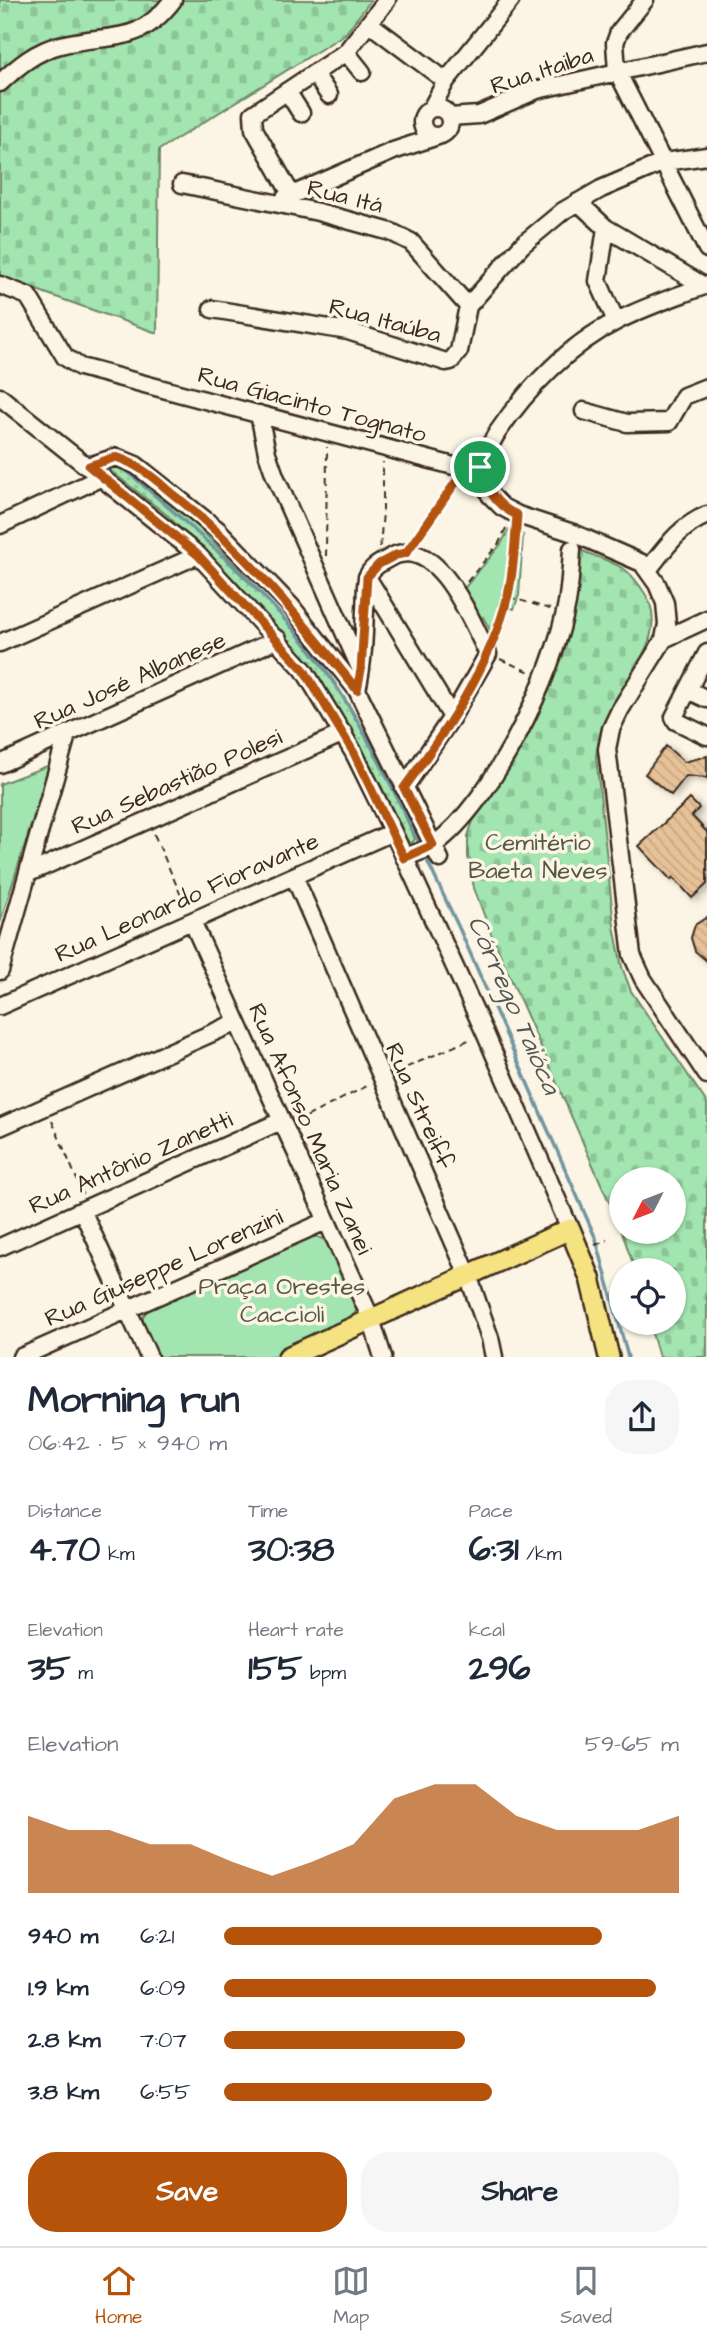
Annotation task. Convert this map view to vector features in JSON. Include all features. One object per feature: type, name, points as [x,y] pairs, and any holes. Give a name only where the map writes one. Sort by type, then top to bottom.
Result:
[{"type":"main road","points":[[288,1357],[570,1230],[590,1278],[609,1357]]},
{"type":"street","points":[[0,83],[37,53],[60,45],[135,33],[160,17],[173,0]]},
{"type":"street","points":[[292,194],[254,129],[253,114],[346,52],[387,0]]},
{"type":"street","points":[[393,151],[427,113],[446,81],[512,0]]},
{"type":"street","points":[[645,0],[619,32],[615,43],[617,71],[707,52]]},
{"type":"street","points":[[370,23],[446,81]]},
{"type":"street","points":[[346,52],[362,72]]},
{"type":"street","name":"Rua Itaiba","points":[[274,204],[444,128],[537,90],[617,71],[707,249]]},
{"type":"street","points":[[314,73],[329,96]]},
{"type":"street","points":[[287,91],[301,113]]},
{"type":"street","points":[[442,109],[444,128],[425,130],[427,113],[442,109]]},
{"type":"street","name":"Rua Itaúba","points":[[212,309],[348,331],[446,362],[456,358],[468,306],[522,245],[563,211],[601,189],[664,162],[707,156]]},
{"type":"street","points":[[318,212],[321,182]]},
{"type":"street","name":"Rua Itá","points":[[182,184],[318,212],[391,232],[411,242],[468,306]]},
{"type":"street","points":[[579,202],[606,228],[706,286]]},
{"type":"street","points":[[606,228],[598,281],[616,321]]},
{"type":"street","name":"Rua Giacinto Tognato","points":[[0,285],[28,296],[71,363],[383,447],[472,468]]},
{"type":"street","points":[[706,286],[616,321],[590,337],[551,369],[472,468],[490,495],[502,507],[515,514],[573,533],[642,564],[648,570],[665,603],[667,624],[664,639],[620,710],[611,729],[607,749],[632,955],[643,979],[707,1075]]},
{"type":"street","points":[[584,411],[626,423],[669,422],[684,396],[707,387]]},
{"type":"street","points":[[0,397],[198,555],[278,639],[304,670],[344,733],[393,832],[423,853]]},
{"type":"street","points":[[259,414],[275,476],[361,670]]},
{"type":"street","points":[[0,525],[96,472],[116,457],[136,464],[218,530],[290,606],[357,690],[404,788],[423,853],[485,1032],[570,1230]]},
{"type":"street","points":[[648,570],[678,532],[707,514]]},
{"type":"street","points":[[423,853],[451,829],[488,786],[544,679],[565,614],[572,550]]},
{"type":"street","points":[[357,690],[361,670],[367,577],[379,564],[396,555],[406,553],[425,558],[436,566],[456,592],[488,654],[452,717],[404,788]]},
{"type":"street","points":[[0,643],[198,555]]},
{"type":"street","points":[[367,577],[452,717]]},
{"type":"street","points":[[664,639],[707,619]]},
{"type":"street","name":"Rua José Albanese","points":[[0,764],[278,639]]},
{"type":"street","points":[[707,653],[675,715],[676,721],[707,736]]},
{"type":"street","points":[[688,690],[707,699]]},
{"type":"street","name":"Rua Sebastião Polesi","points":[[29,873],[344,733]]},
{"type":"street","points":[[0,971],[67,735]]},
{"type":"street","name":"Rua Leonardo Fioravante","points":[[0,1006],[393,832]]},
{"type":"street","name":"Rua Streiff","points":[[294,876],[468,1275],[494,1357]]},
{"type":"street","name":"Rua Afonso Maria Zanei","points":[[192,921],[371,1319],[383,1357]]},
{"type":"street","points":[[0,1127],[237,1022]]},
{"type":"street","name":"Rua Antônio Zanetti","points":[[0,1247],[281,1121]]},
{"type":"street","points":[[85,1208],[149,1357]]},
{"type":"street","name":"Rua Giuseppe Lorenzini","points":[[21,1357],[326,1221]]},
{"type":"path","points":[[319,575],[327,556],[327,432]]},
{"type":"path","points":[[379,564],[383,512],[383,447]]},
{"type":"path","points":[[406,553],[472,468]]},
{"type":"path","points":[[456,592],[499,542],[515,514]]},
{"type":"path","points":[[515,514],[508,596],[488,654],[544,679]]},
{"type":"path","points":[[508,596],[565,614]]},
{"type":"path","points":[[148,820],[192,921]]},
{"type":"path","points":[[46,1107],[85,1208]]},
{"type":"path","points":[[591,1246],[607,1240]]},
{"type":"green space","points":[[0,0],[371,0],[345,34],[159,150],[157,333],[0,277]]},
{"type":"green space","points":[[111,463],[157,490],[185,514],[252,582],[306,645],[366,737],[406,818],[415,839],[413,842],[408,844],[403,841],[306,663],[233,580],[168,516],[107,468]]},
{"type":"green space","points":[[509,529],[523,535],[519,595],[514,609],[508,607],[492,645],[487,641],[494,637],[483,617],[476,620],[461,592],[501,544]]},
{"type":"green space","name":"Cemitério Baeta Neves","points":[[580,550],[627,571],[650,604],[653,620],[645,651],[607,716],[596,756],[614,926],[622,967],[631,991],[707,1103],[707,1357],[659,1357],[653,1335],[686,1335],[686,1258],[631,1258],[626,1244],[686,1244],[686,1167],[609,1167],[609,1202],[492,936],[474,888],[468,857],[468,836],[473,821],[509,769],[563,656]]},
{"type":"green space","points":[[50,765],[0,923],[0,784]]},
{"type":"green space","name":"Praça Orestes Caccioli","points":[[311,1236],[323,1239],[330,1247],[349,1286],[356,1311],[346,1325],[275,1357],[157,1357],[143,1322],[148,1309]]},
{"type":"building","points":[[666,746],[684,762],[707,756],[707,778],[686,776],[671,795],[645,774]]},
{"type":"building","points":[[690,799],[699,808],[692,816],[707,832],[707,884],[692,898],[639,846]]},
{"type":"building","points":[[707,917],[707,961],[695,951],[691,938],[695,925]]},
{"type":"waterway","name":"Córrego Taióca","points":[[128,472],[245,577],[308,647],[356,718],[421,847]]},
{"type":"waterway","name":"Córrego Taióca","points":[[424,854],[596,1239],[628,1357]]},
{"type":"route","points":[[116,457],[136,464],[218,530],[290,606],[357,690],[361,670],[367,577],[379,564],[406,553],[465,469],[480,467],[490,495],[502,507],[517,515],[508,596],[488,654],[452,717],[404,788],[433,845],[404,858],[344,733],[304,670],[198,555],[89,466],[116,457]]}]
